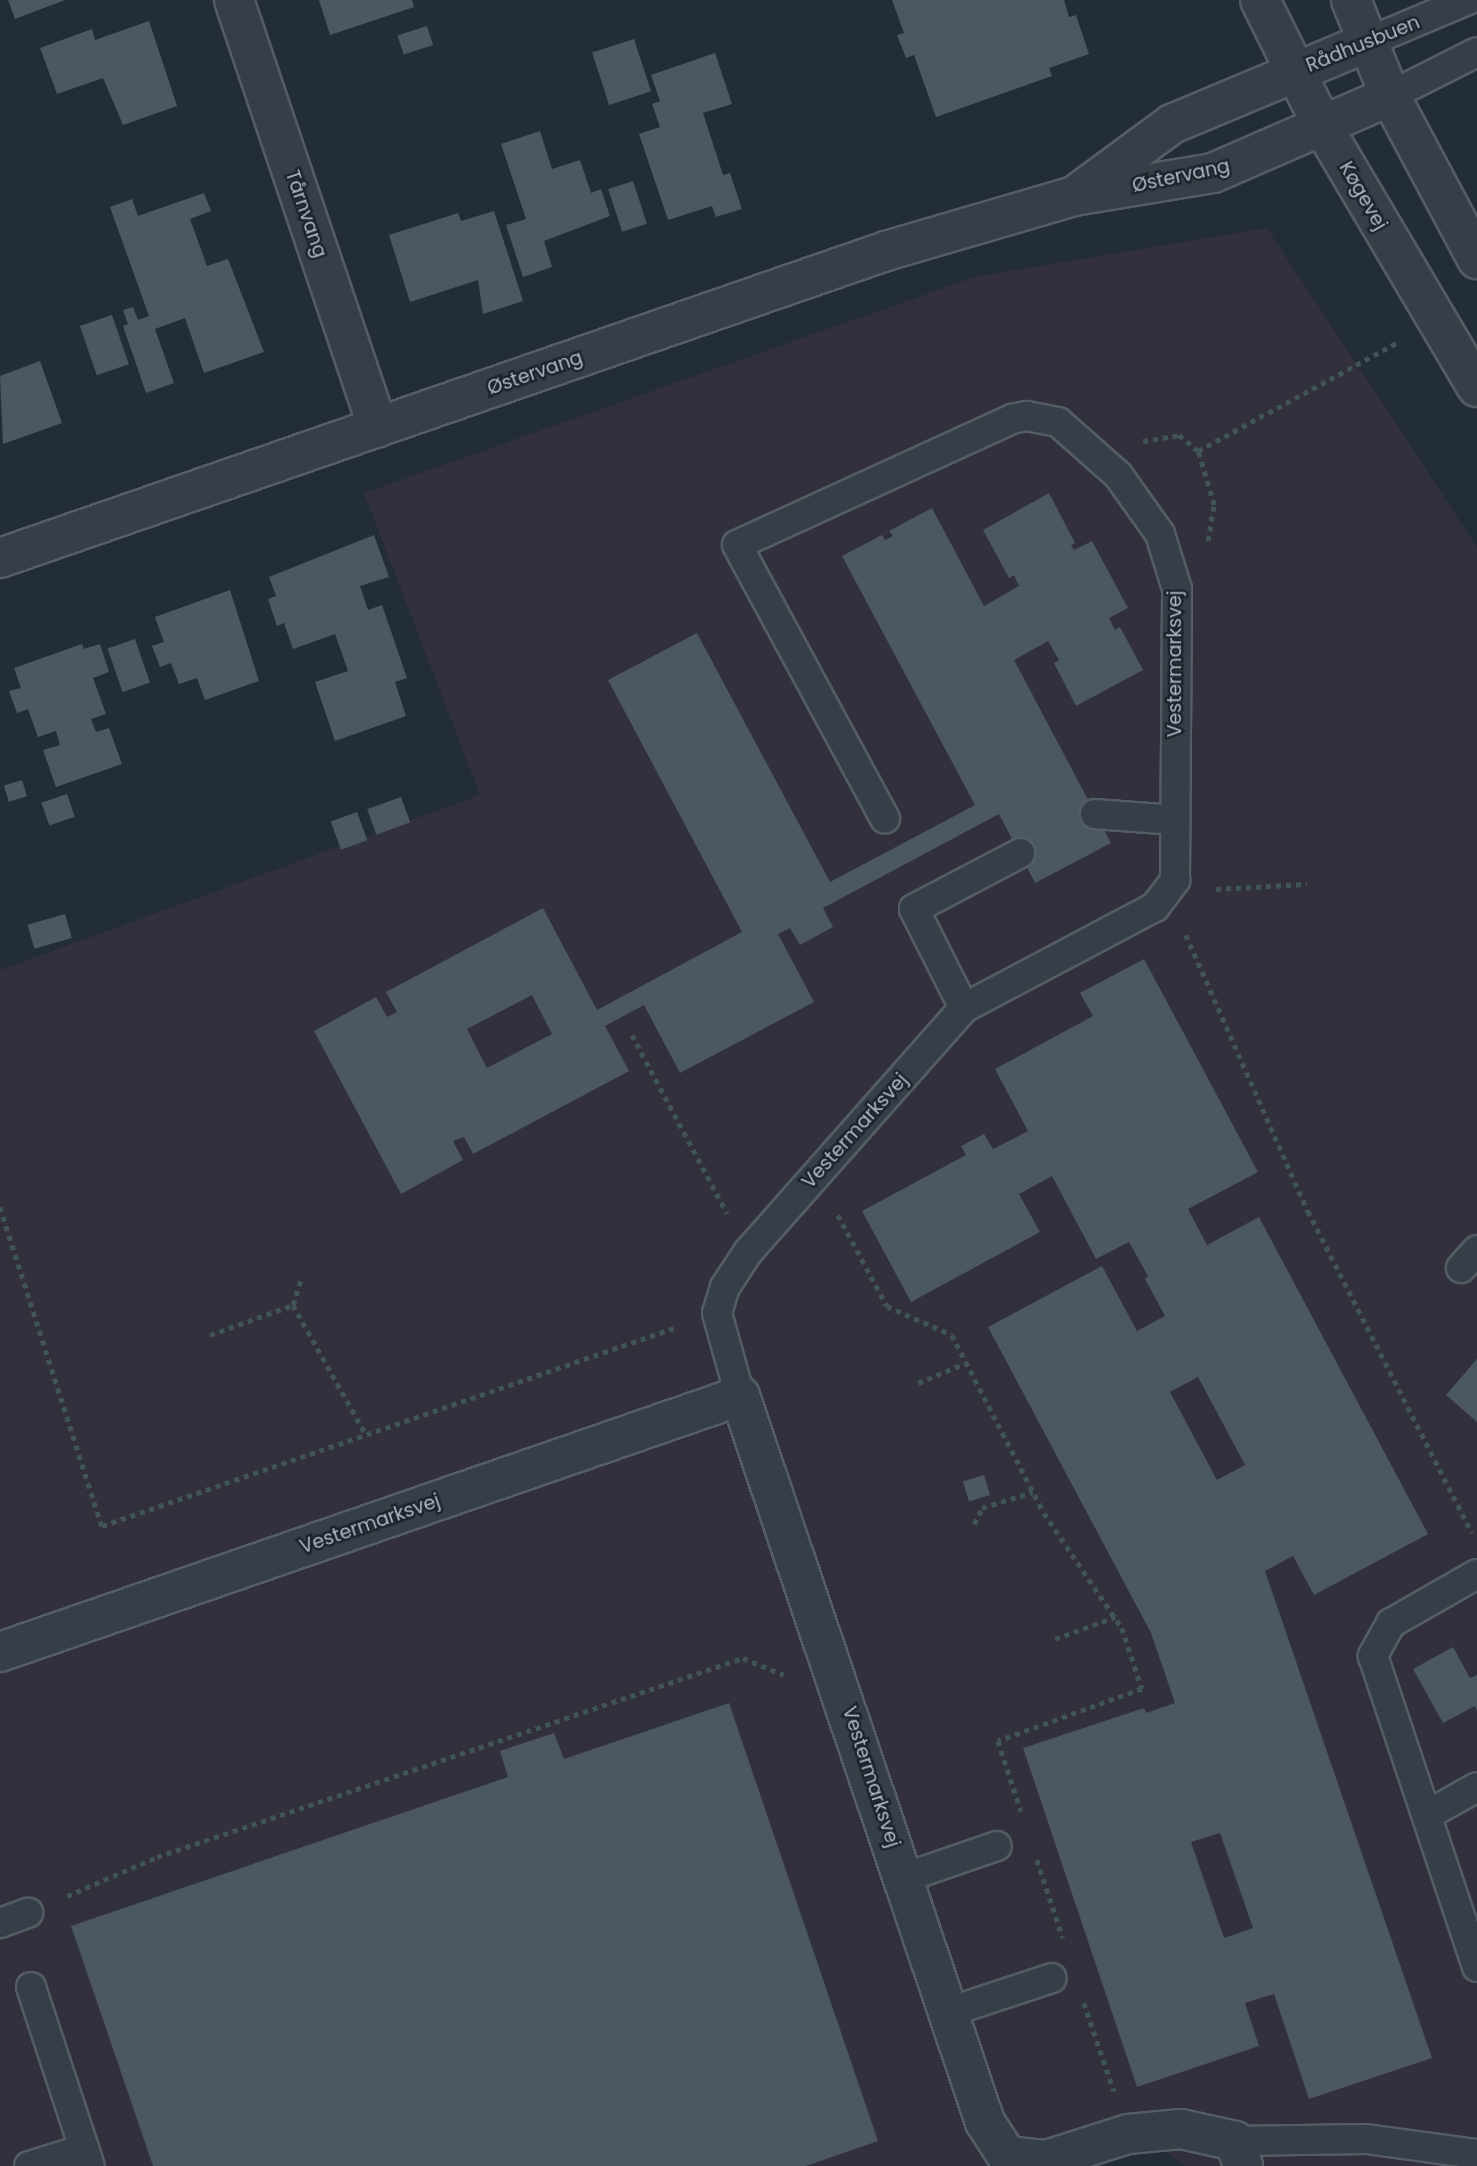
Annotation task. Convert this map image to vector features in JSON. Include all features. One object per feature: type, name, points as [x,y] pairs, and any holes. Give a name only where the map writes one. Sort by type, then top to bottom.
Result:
[{"type":"street","name":"Tårnvang","points":[[234,0],[378,427]]},
{"type":"street","name":"Køgevej","points":[[1260,0],[1323,127],[1435,321],[1477,387]]},
{"type":"street","points":[[1351,0],[1390,96],[1477,259]]},
{"type":"street","name":"Rådhusbuen","points":[[1296,72],[1368,42]]},
{"type":"street","name":"Østervang","points":[[1074,196],[1172,124],[1296,72]]},
{"type":"street","points":[[1323,127],[1390,96]]},
{"type":"street","name":"Østervang","points":[[0,558],[886,251],[1074,196],[1213,173],[1323,127]]},
{"type":"street","name":"Vestermarksvej","points":[[0,1652],[740,1395],[846,1701],[999,2163],[1046,2160],[1128,2134],[1181,2129],[1239,2154]]},
{"type":"lane","name":"Rådhusbuen","points":[[1368,42],[1468,0]]},
{"type":"lane","points":[[1390,96],[1477,52]]},
{"type":"lane","name":"Vestermarksvej","points":[[740,1395],[717,1313],[725,1287],[748,1252],[964,1007],[1155,907],[1175,880],[1177,589],[1160,534],[1118,475],[1072,430],[1058,422],[1027,416],[953,442],[737,545],[885,819]]},
{"type":"lane","points":[[1095,814],[1175,820]]},
{"type":"lane","points":[[964,1007],[914,909],[1020,853]]},
{"type":"lane","points":[[1477,1574],[1391,1623],[1373,1656],[1427,1815],[1469,1923],[1477,1967]]},
{"type":"lane","points":[[1427,1815],[1477,1787]]},
{"type":"lane","points":[[904,1878],[997,1846]]},
{"type":"lane","points":[[0,1923],[28,1913]]},
{"type":"lane","points":[[949,2012],[1052,1978]]},
{"type":"lane","points":[[29,2166],[87,2157],[31,1987]]},
{"type":"lane","name":"Vestermarksvej","points":[[1239,2154],[1366,2139],[1477,2154]]},
{"type":"path","points":[[1177,589],[1207,545],[1214,505],[1198,451],[1435,321]]},
{"type":"path","points":[[1175,880],[1202,890],[1307,884]]},
{"type":"path","points":[[1155,907],[1185,932],[1308,1211],[1477,1543]]},
{"type":"path","points":[[632,1035],[748,1252]]},
{"type":"path","points":[[817,1174],[887,1306],[952,1335],[1033,1492],[1115,1618],[1142,1689],[998,1741],[1025,1824]]},
{"type":"path","points":[[0,1207],[102,1526],[717,1313]]},
{"type":"path","points":[[301,1278],[293,1305],[365,1433]]},
{"type":"path","points":[[210,1335],[293,1305]]},
{"type":"path","points":[[918,1384],[966,1363]]},
{"type":"path","points":[[974,1524],[982,1508],[1033,1492]]},
{"type":"path","points":[[1055,1639],[1115,1618]]},
{"type":"path","points":[[28,1913],[157,1857],[743,1658],[846,1701]]},
{"type":"path","points":[[1033,1848],[1066,1946]]},
{"type":"path","points":[[1082,1995],[1128,2134]]},
{"type":"shaded area","points":[[1267,228],[1477,547],[1477,2166],[1185,2166],[1147,2138],[1063,2166],[0,2166],[0,970],[480,795],[364,493],[975,277]]},
{"type":"building","points":[[8,0],[65,0],[15,19]]},
{"type":"building","points":[[319,0],[412,0],[414,7],[330,35]]},
{"type":"building","points":[[892,0],[1064,0],[1069,17],[1076,15],[1089,54],[1049,68],[1052,76],[936,117],[914,55],[906,58],[897,35],[904,33]]},
{"type":"building","points":[[149,21],[177,106],[123,125],[103,78],[57,94],[40,48],[92,29],[95,40]]},
{"type":"building","points":[[427,26],[433,45],[404,55],[398,36]]},
{"type":"building","points":[[634,39],[651,91],[609,105],[592,53]]},
{"type":"building","points":[[715,53],[732,104],[703,113],[723,175],[730,173],[742,209],[716,217],[712,206],[668,220],[639,134],[660,127],[652,104],[660,101],[651,75]]},
{"type":"building","points":[[540,131],[552,169],[580,160],[591,193],[601,189],[610,216],[544,241],[552,267],[523,277],[506,225],[526,219],[501,144]]},
{"type":"building","points":[[633,181],[647,224],[622,232],[608,189]]},
{"type":"building","points":[[204,193],[211,211],[190,219],[207,266],[228,259],[264,352],[204,373],[185,318],[155,329],[174,383],[146,393],[123,326],[128,324],[123,310],[133,307],[138,320],[149,316],[110,207],[132,199],[138,216]]},
{"type":"building","points":[[494,211],[523,301],[483,314],[478,280],[410,302],[389,235],[458,213],[461,221]]},
{"type":"building","points":[[112,315],[129,364],[97,375],[80,326]]},
{"type":"building","points":[[40,361],[62,423],[3,444],[0,376]]},
{"type":"building","points":[[1049,493],[1075,543],[1071,545],[1074,550],[1092,541],[1128,608],[1109,618],[1115,630],[1120,627],[1143,670],[1076,706],[1054,663],[1059,660],[1048,641],[1014,660],[1111,843],[1035,883],[999,814],[823,908],[833,927],[800,945],[790,928],[778,934],[814,1002],[680,1073],[644,1005],[605,1026],[629,1071],[473,1154],[464,1137],[453,1141],[463,1160],[401,1194],[314,1031],[376,997],[387,1017],[397,1012],[386,992],[543,908],[597,1010],[742,932],[608,680],[697,633],[830,882],[975,805],[842,556],[882,535],[885,540],[893,536],[889,531],[932,508],[984,606],[1019,586],[1014,575],[1009,578],[983,530]],"holes":[[[532,995],[552,1034],[487,1068],[467,1029]]]},
{"type":"building","points":[[374,535],[389,577],[360,586],[368,610],[382,605],[407,678],[395,682],[406,716],[335,741],[315,682],[348,671],[335,634],[293,649],[284,623],[277,626],[268,599],[276,596],[269,577]]},
{"type":"building","points":[[230,590],[259,681],[205,700],[197,678],[179,684],[171,663],[160,667],[152,646],[164,642],[155,617]]},
{"type":"building","points":[[135,639],[150,682],[123,692],[108,648]]},
{"type":"building","points":[[82,644],[84,649],[100,644],[109,672],[93,678],[106,714],[91,719],[96,732],[109,728],[122,764],[56,787],[43,750],[60,745],[56,731],[38,737],[28,709],[17,713],[9,691],[21,688],[14,668]]},
{"type":"building","points":[[22,780],[27,796],[9,802],[4,786]]},
{"type":"building","points":[[67,794],[75,817],[49,825],[41,803]]},
{"type":"building","points":[[401,797],[410,822],[376,835],[367,809]]},
{"type":"building","points":[[357,812],[367,840],[341,850],[331,822]]},
{"type":"building","points":[[65,914],[72,938],[34,949],[28,925]]},
{"type":"building","points":[[1144,959],[1258,1172],[1188,1209],[1207,1245],[1259,1217],[1428,1534],[1314,1595],[1293,1556],[1265,1571],[1432,2058],[1309,2099],[1274,1994],[1245,2003],[1259,2046],[1137,2087],[1023,1748],[1144,1708],[1146,1713],[1175,1703],[1151,1633],[988,1327],[1102,1266],[1137,1331],[1165,1316],[1145,1279],[1148,1276],[1129,1242],[1096,1259],[1052,1176],[1019,1194],[1040,1232],[911,1302],[862,1211],[966,1155],[961,1146],[984,1134],[993,1149],[1028,1131],[995,1069],[1093,1016],[1080,993]],"holes":[[[1198,1377],[1245,1465],[1217,1480],[1170,1392]],[[1220,1833],[1253,1928],[1224,1938],[1191,1842]]]},
{"type":"building","points":[[1477,1359],[1477,1422],[1446,1395]]},
{"type":"building","points":[[984,1475],[990,1495],[969,1502],[963,1481]]},
{"type":"building","points":[[1453,1647],[1470,1678],[1477,1675],[1477,1711],[1475,1706],[1443,1723],[1413,1669]]},
{"type":"building","points":[[729,1703],[878,2141],[806,2166],[153,2166],[71,1926],[508,1777],[500,1751],[554,1733],[564,1759]]}]
